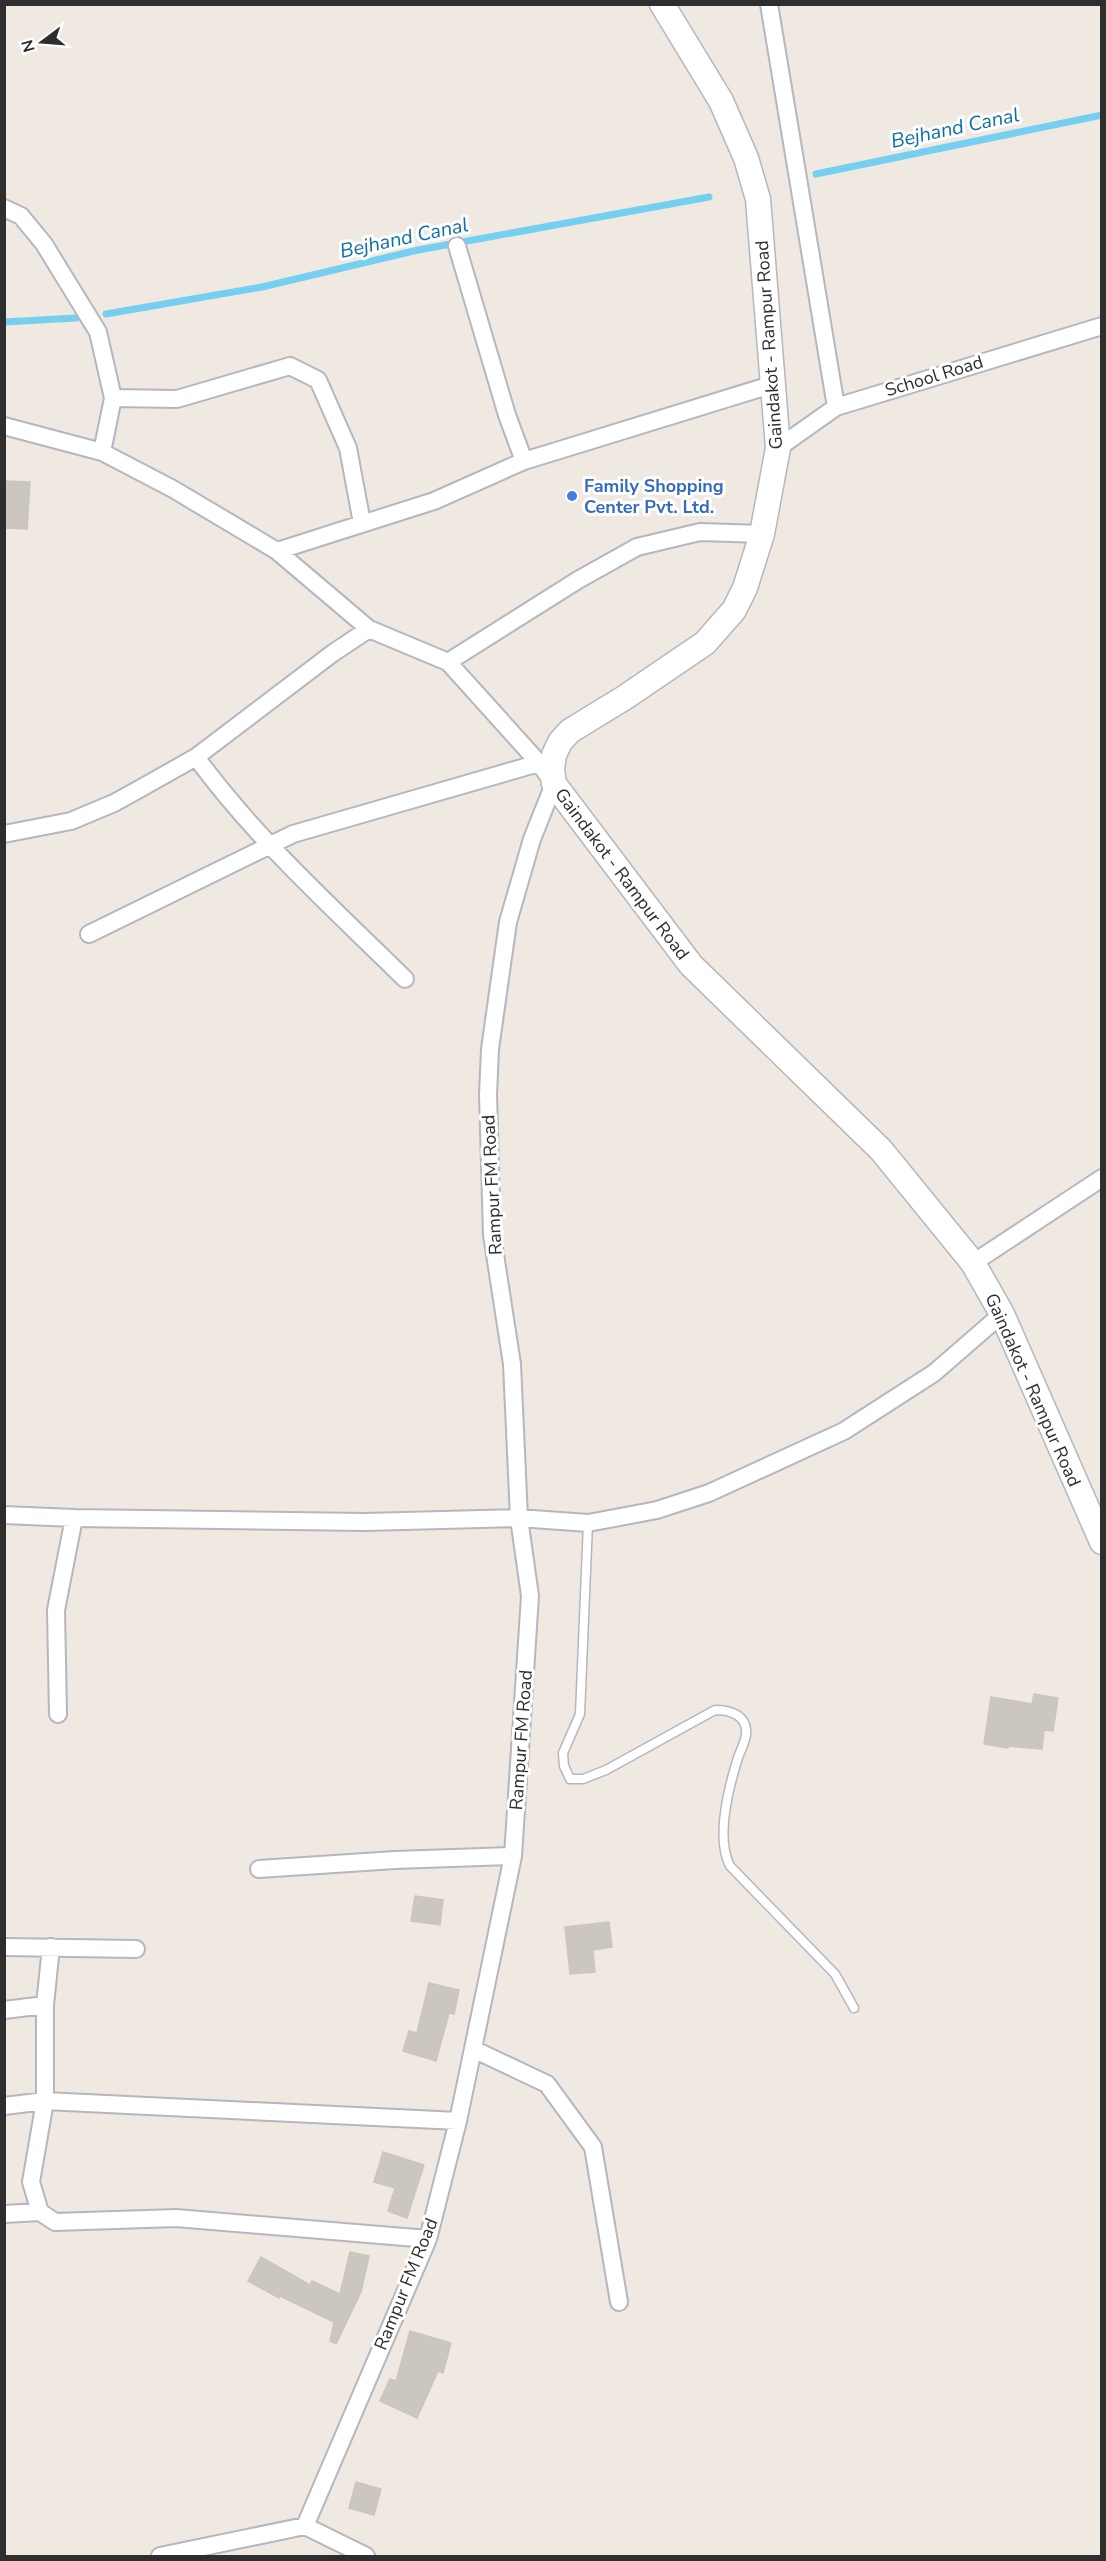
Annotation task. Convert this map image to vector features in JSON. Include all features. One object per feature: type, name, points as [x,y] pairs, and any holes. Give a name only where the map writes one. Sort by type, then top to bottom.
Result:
[{"type":"main road","name":"Gaindakot - Rampur Road","points":[[662,4],[721,101],[746,158],[758,200],[778,448],[762,534],[745,588],[734,610],[705,643],[570,731],[560,742],[554,755],[552,769],[554,784],[691,965],[881,1150],[973,1263],[1002,1314],[1101,1542]]},
{"type":"street","points":[[769,4],[836,407]]},
{"type":"street","points":[[4,208],[21,216],[44,244],[98,332],[113,398],[102,452]]},
{"type":"street","points":[[457,246],[507,415],[524,461]]},
{"type":"street","name":"School Road","points":[[778,448],[836,407],[1101,326]]},
{"type":"street","points":[[113,398],[177,399],[290,366],[318,380],[348,448],[362,523]]},
{"type":"street","points":[[277,551],[434,501],[524,461],[774,384]]},
{"type":"street","points":[[4,426],[102,452],[173,489],[277,551],[369,629],[448,662],[539,763],[554,784]]},
{"type":"street","points":[[448,662],[578,580],[636,547],[700,532],[762,534]]},
{"type":"street","points":[[4,834],[71,821],[114,803],[196,758],[333,653],[369,629]]},
{"type":"street","points":[[196,758],[231,804],[269,845],[405,979]]},
{"type":"street","points":[[89,934],[293,834],[539,763]]},
{"type":"street","name":"Rampur FM Road","points":[[305,2526],[429,2239],[458,2121],[513,1856],[530,1596],[519,1518],[512,1364],[492,1235],[488,1095],[490,1049],[508,922],[532,839],[554,784]]},
{"type":"street","points":[[973,1263],[1101,1178]]},
{"type":"street","points":[[4,1515],[365,1522],[519,1518],[588,1523],[657,1510],[709,1493],[844,1431],[934,1373],[1002,1314]]},
{"type":"street","points":[[58,1714],[56,1610],[74,1518]]},
{"type":"street","points":[[259,1869],[395,1860],[513,1856]]},
{"type":"street","points":[[4,1947],[136,1949]]},
{"type":"street","points":[[40,2212],[31,2182],[45,2101],[45,2004],[51,1947]]},
{"type":"street","points":[[4,2010],[45,2004]]},
{"type":"street","points":[[473,2049],[547,2084],[593,2147],[619,2302]]},
{"type":"street","points":[[4,2106],[45,2101],[458,2121]]},
{"type":"street","points":[[4,2214],[40,2212],[55,2222],[176,2218],[429,2239]]},
{"type":"street","points":[[160,2556],[305,2526],[366,2556]]},
{"type":"lane","points":[[588,1523],[580,1714],[563,1753],[564,1766],[570,1779],[584,1779],[606,1770],[714,1710],[729,1710],[742,1719],[746,1733],[725,1810],[724,1855],[730,1866],[835,1974],[854,2008]]},
{"type":"building","points":[[4,481],[30,482],[27,529],[4,528]]},
{"type":"building","points":[[1034,1694],[1058,1698],[1053,1731],[1044,1730],[1042,1749],[1008,1746],[1008,1748],[984,1744],[991,1697],[1032,1704]]},
{"type":"building","points":[[415,1896],[443,1900],[440,1925],[411,1921]]},
{"type":"building","points":[[609,1922],[612,1947],[593,1950],[595,1972],[570,1974],[565,1927]]},
{"type":"building","points":[[429,1983],[459,1990],[454,2014],[449,2013],[436,2061],[403,2051],[409,2031],[417,2033]]},
{"type":"building","points":[[383,2152],[424,2165],[407,2218],[388,2211],[395,2188],[374,2182]]},
{"type":"building","points":[[350,2252],[369,2256],[361,2292],[336,2344],[330,2341],[334,2322],[280,2296],[279,2298],[248,2281],[261,2257],[310,2285],[312,2281],[340,2294]]},
{"type":"building","points":[[410,2331],[451,2343],[443,2373],[438,2371],[417,2418],[380,2401],[390,2379],[396,2381]]},
{"type":"building","points":[[356,2482],[381,2489],[374,2515],[349,2508]]},
{"type":"waterway","name":"Bejhand Canal","points":[[816,174],[1102,115]]},
{"type":"waterway","name":"Bejhand Canal","points":[[106,314],[262,287],[418,250],[709,197]]},
{"type":"waterway","name":"Bejhand Canal","points":[[4,322],[76,318]]},
{"type":"place","name":"Family Shopping Center Pvt. Ltd.","points":[[572,496]]}]
